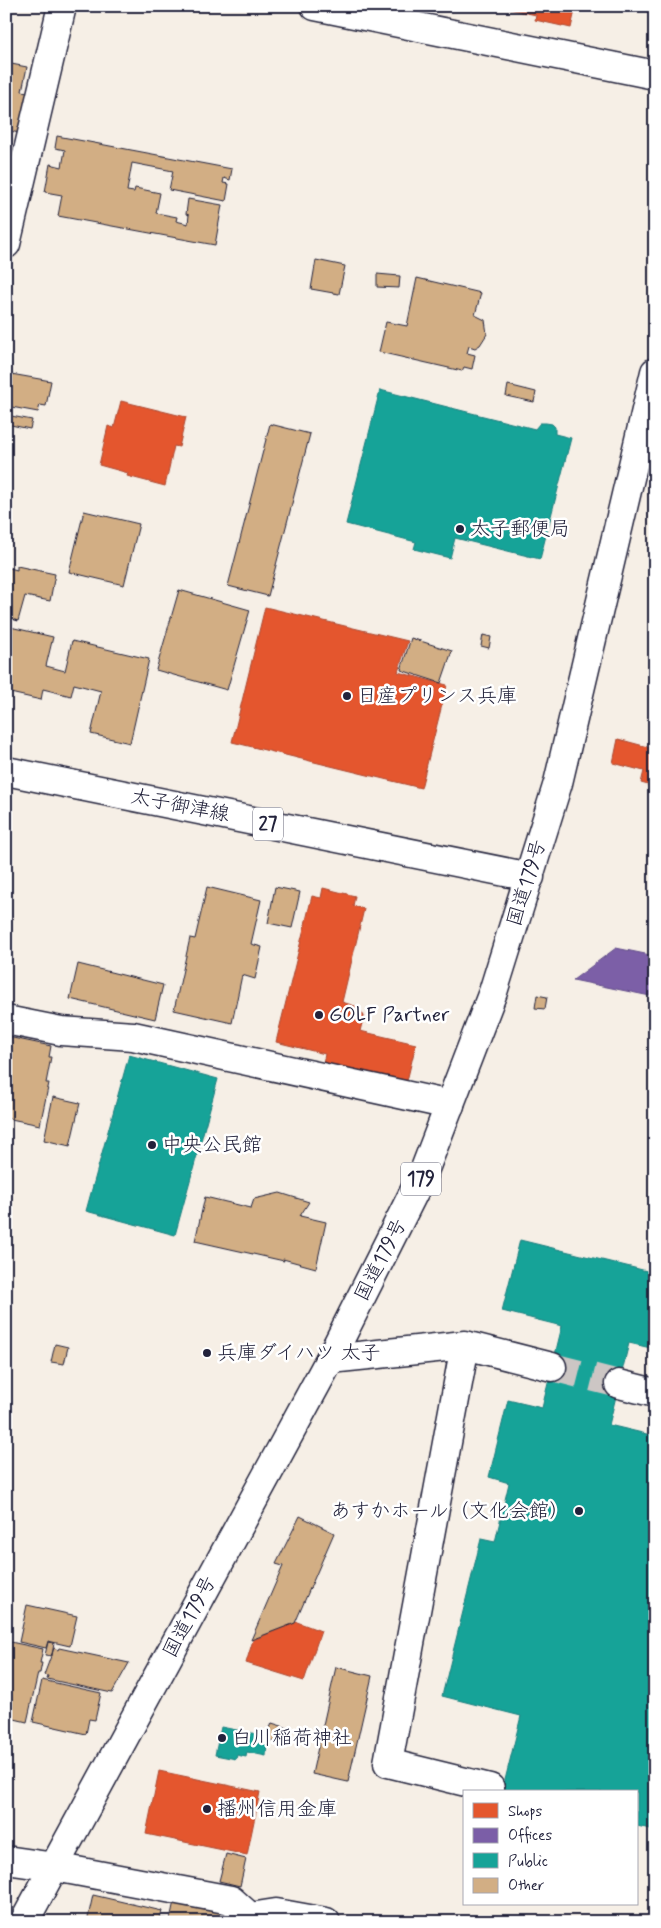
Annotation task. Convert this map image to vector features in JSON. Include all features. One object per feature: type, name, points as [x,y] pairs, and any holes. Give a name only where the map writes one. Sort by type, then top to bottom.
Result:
[{"type":"main road","points":[[6,244],[62,6]]},
{"type":"main road","points":[[315,6],[655,75]]},
{"type":"main road","name":"国道179号","points":[[24,1922],[330,1359],[423,1174],[493,992],[530,877],[560,773],[655,372]]},
{"type":"main road","name":"太子御津線","points":[[6,771],[530,877]]},
{"type":"main road","points":[[6,1020],[61,1031],[133,1036],[450,1104]]},
{"type":"main road","points":[[330,1359],[465,1345],[552,1367]]},
{"type":"main road","points":[[465,1345],[388,1763],[490,1788],[490,1790]]},
{"type":"main road","points":[[619,1384],[655,1393]]},
{"type":"main road","points":[[6,1860],[55,1867],[231,1900],[249,1919],[276,1913],[326,1922]]},
{"type":"building: Shops","points":[[509,6],[576,6],[571,28],[535,20],[536,15],[509,9]]},
{"type":"building: Shops","points":[[121,401],[186,417],[179,447],[174,446],[165,486],[127,476],[128,473],[99,465],[108,426],[114,428]]},
{"type":"building: Shops","points":[[265,607],[408,641],[398,672],[447,685],[421,788],[232,742]]},
{"type":"building: Shops","points":[[618,739],[655,749],[655,787],[641,783],[644,771],[613,763]]},
{"type":"building: Shops","points":[[323,888],[355,896],[353,906],[364,909],[342,1002],[358,1007],[364,1016],[360,1031],[416,1044],[406,1085],[323,1064],[325,1054],[276,1042],[312,896],[321,898]]},
{"type":"building: Shops","points":[[297,1622],[321,1631],[304,1681],[246,1663],[253,1640]]},
{"type":"building: Shops","points":[[159,1771],[260,1792],[247,1855],[146,1834]]},
{"type":"building: Offices","points":[[616,948],[655,956],[655,997],[573,980]]},
{"type":"building: Public","points":[[380,390],[535,429],[540,423],[552,424],[555,427],[555,434],[571,438],[540,559],[455,538],[450,558],[414,549],[416,542],[346,524]]},
{"type":"building: Public","name":"中央公民館","points":[[129,1055],[218,1079],[175,1235],[86,1211]]},
{"type":"building: Public","name":"あすかホール（文化会館）","points":[[520,1240],[655,1273],[655,1349],[629,1343],[609,1425],[655,1436],[655,1830],[638,1826],[638,1790],[502,1790],[521,1716],[442,1696],[481,1539],[495,1542],[509,1483],[489,1477],[508,1400],[542,1408],[562,1326],[502,1311]]},
{"type":"building: Public","points":[[221,1727],[257,1734],[255,1742],[267,1744],[266,1756],[247,1752],[246,1757],[237,1755],[236,1759],[215,1755]]},
{"type":"building: Other","points":[[6,63],[27,67],[22,91],[33,93],[19,133],[6,130]]},
{"type":"building: Other","points":[[57,136],[232,169],[230,180],[224,178],[223,183],[229,184],[226,201],[169,190],[173,171],[132,163],[127,191],[134,192],[135,188],[160,193],[156,213],[177,217],[176,221],[188,224],[189,215],[186,214],[188,199],[222,205],[215,245],[58,216],[62,195],[45,192],[50,164],[62,167],[65,150],[55,148]]},
{"type":"building: Other","points":[[6,144],[21,147],[19,157],[6,154]]},
{"type":"building: Other","points":[[6,155],[13,156],[9,180],[6,180]]},
{"type":"building: Other","points":[[316,260],[345,266],[339,294],[311,289]]},
{"type":"building: Other","points":[[377,274],[400,276],[399,288],[377,287]]},
{"type":"building: Other","points":[[417,278],[481,293],[475,315],[485,320],[487,334],[480,345],[475,348],[469,346],[467,353],[475,355],[472,369],[464,367],[462,371],[379,352],[386,322],[407,326]]},
{"type":"building: Other","points":[[11,374],[51,381],[46,406],[40,405],[38,412],[6,406]]},
{"type":"building: Other","points":[[508,385],[536,392],[534,402],[506,396]]},
{"type":"building: Other","points":[[6,415],[32,420],[30,429],[6,424]]},
{"type":"building: Other","points":[[270,424],[310,434],[268,596],[228,586]]},
{"type":"building: Other","points":[[84,511],[139,524],[124,585],[69,572]]},
{"type":"building: Other","points":[[17,566],[55,574],[50,601],[25,596],[18,621],[6,617],[6,567],[17,570]]},
{"type":"building: Other","points":[[179,590],[250,610],[227,690],[156,670]]},
{"type":"building: Other","points":[[6,626],[53,637],[46,666],[65,671],[72,641],[149,659],[130,743],[91,734],[101,691],[74,684],[71,696],[43,689],[41,700],[6,692]]},
{"type":"building: Other","points":[[483,635],[491,637],[489,648],[481,646]]},
{"type":"building: Other","points":[[411,638],[452,651],[441,683],[401,670]]},
{"type":"building: Other","points":[[207,887],[261,900],[251,944],[262,947],[255,979],[242,975],[232,1023],[174,1010],[190,938],[195,939]]},
{"type":"building: Other","points":[[275,887],[300,892],[292,928],[268,923]]},
{"type":"building: Other","points":[[78,964],[163,985],[155,1019],[70,999]]},
{"type":"building: Other","points":[[537,995],[547,997],[545,1009],[535,1008]]},
{"type":"building: Other","points":[[8,1037],[51,1046],[46,1083],[49,1083],[40,1125],[6,1118],[6,1046]]},
{"type":"building: Other","points":[[53,1097],[80,1103],[70,1146],[44,1140]]},
{"type":"building: Other","points":[[280,1193],[309,1202],[300,1216],[326,1222],[316,1268],[283,1259],[284,1261],[195,1241],[205,1197],[251,1208],[254,1199]]},
{"type":"building: Other","points":[[55,1344],[68,1347],[64,1364],[51,1362]]},
{"type":"building: Other","points":[[300,1516],[334,1533],[295,1623],[251,1640],[283,1566],[276,1564]]},
{"type":"building: Other","points":[[27,1605],[77,1616],[70,1646],[48,1641],[46,1648],[19,1642]]},
{"type":"building: Other","points":[[6,1641],[43,1649],[40,1673],[38,1673],[27,1722],[6,1717]]},
{"type":"building: Other","points":[[48,1642],[54,1643],[52,1656],[45,1655]]},
{"type":"building: Other","points":[[54,1648],[129,1663],[112,1693],[47,1679],[48,1676],[44,1675]]},
{"type":"building: Other","points":[[336,1667],[372,1676],[348,1782],[312,1774]]},
{"type":"building: Other","points":[[42,1680],[101,1693],[95,1720],[89,1719],[86,1734],[33,1722]]},
{"type":"building: Other","points":[[272,1723],[288,1728],[282,1745],[266,1739]]},
{"type":"building: Other","points":[[226,1854],[246,1859],[240,1886],[219,1881]]},
{"type":"building: Other","points":[[93,1895],[162,1911],[160,1918],[170,1920],[174,1901],[226,1912],[224,1922],[87,1922]]},
{"type":"tunnel","points":[[552,1367],[619,1384]]},
{"type":"place","name":"太子郵便局","points":[[460,529]]},
{"type":"place","name":"日産プリンス兵庫","points":[[347,696]]},
{"type":"place","name":"GOLF Partner","points":[[319,1015]]},
{"type":"place","name":"中央公民館","points":[[152,1145]]},
{"type":"place","name":"兵庫ダイハツ 太子","points":[[207,1353]]},
{"type":"place","name":"あすかホール（文化会館）","points":[[579,1511]]},
{"type":"place","name":"白川稲荷神社","points":[[222,1738]]},
{"type":"place","name":"播州信用金庫","points":[[207,1809]]}]
